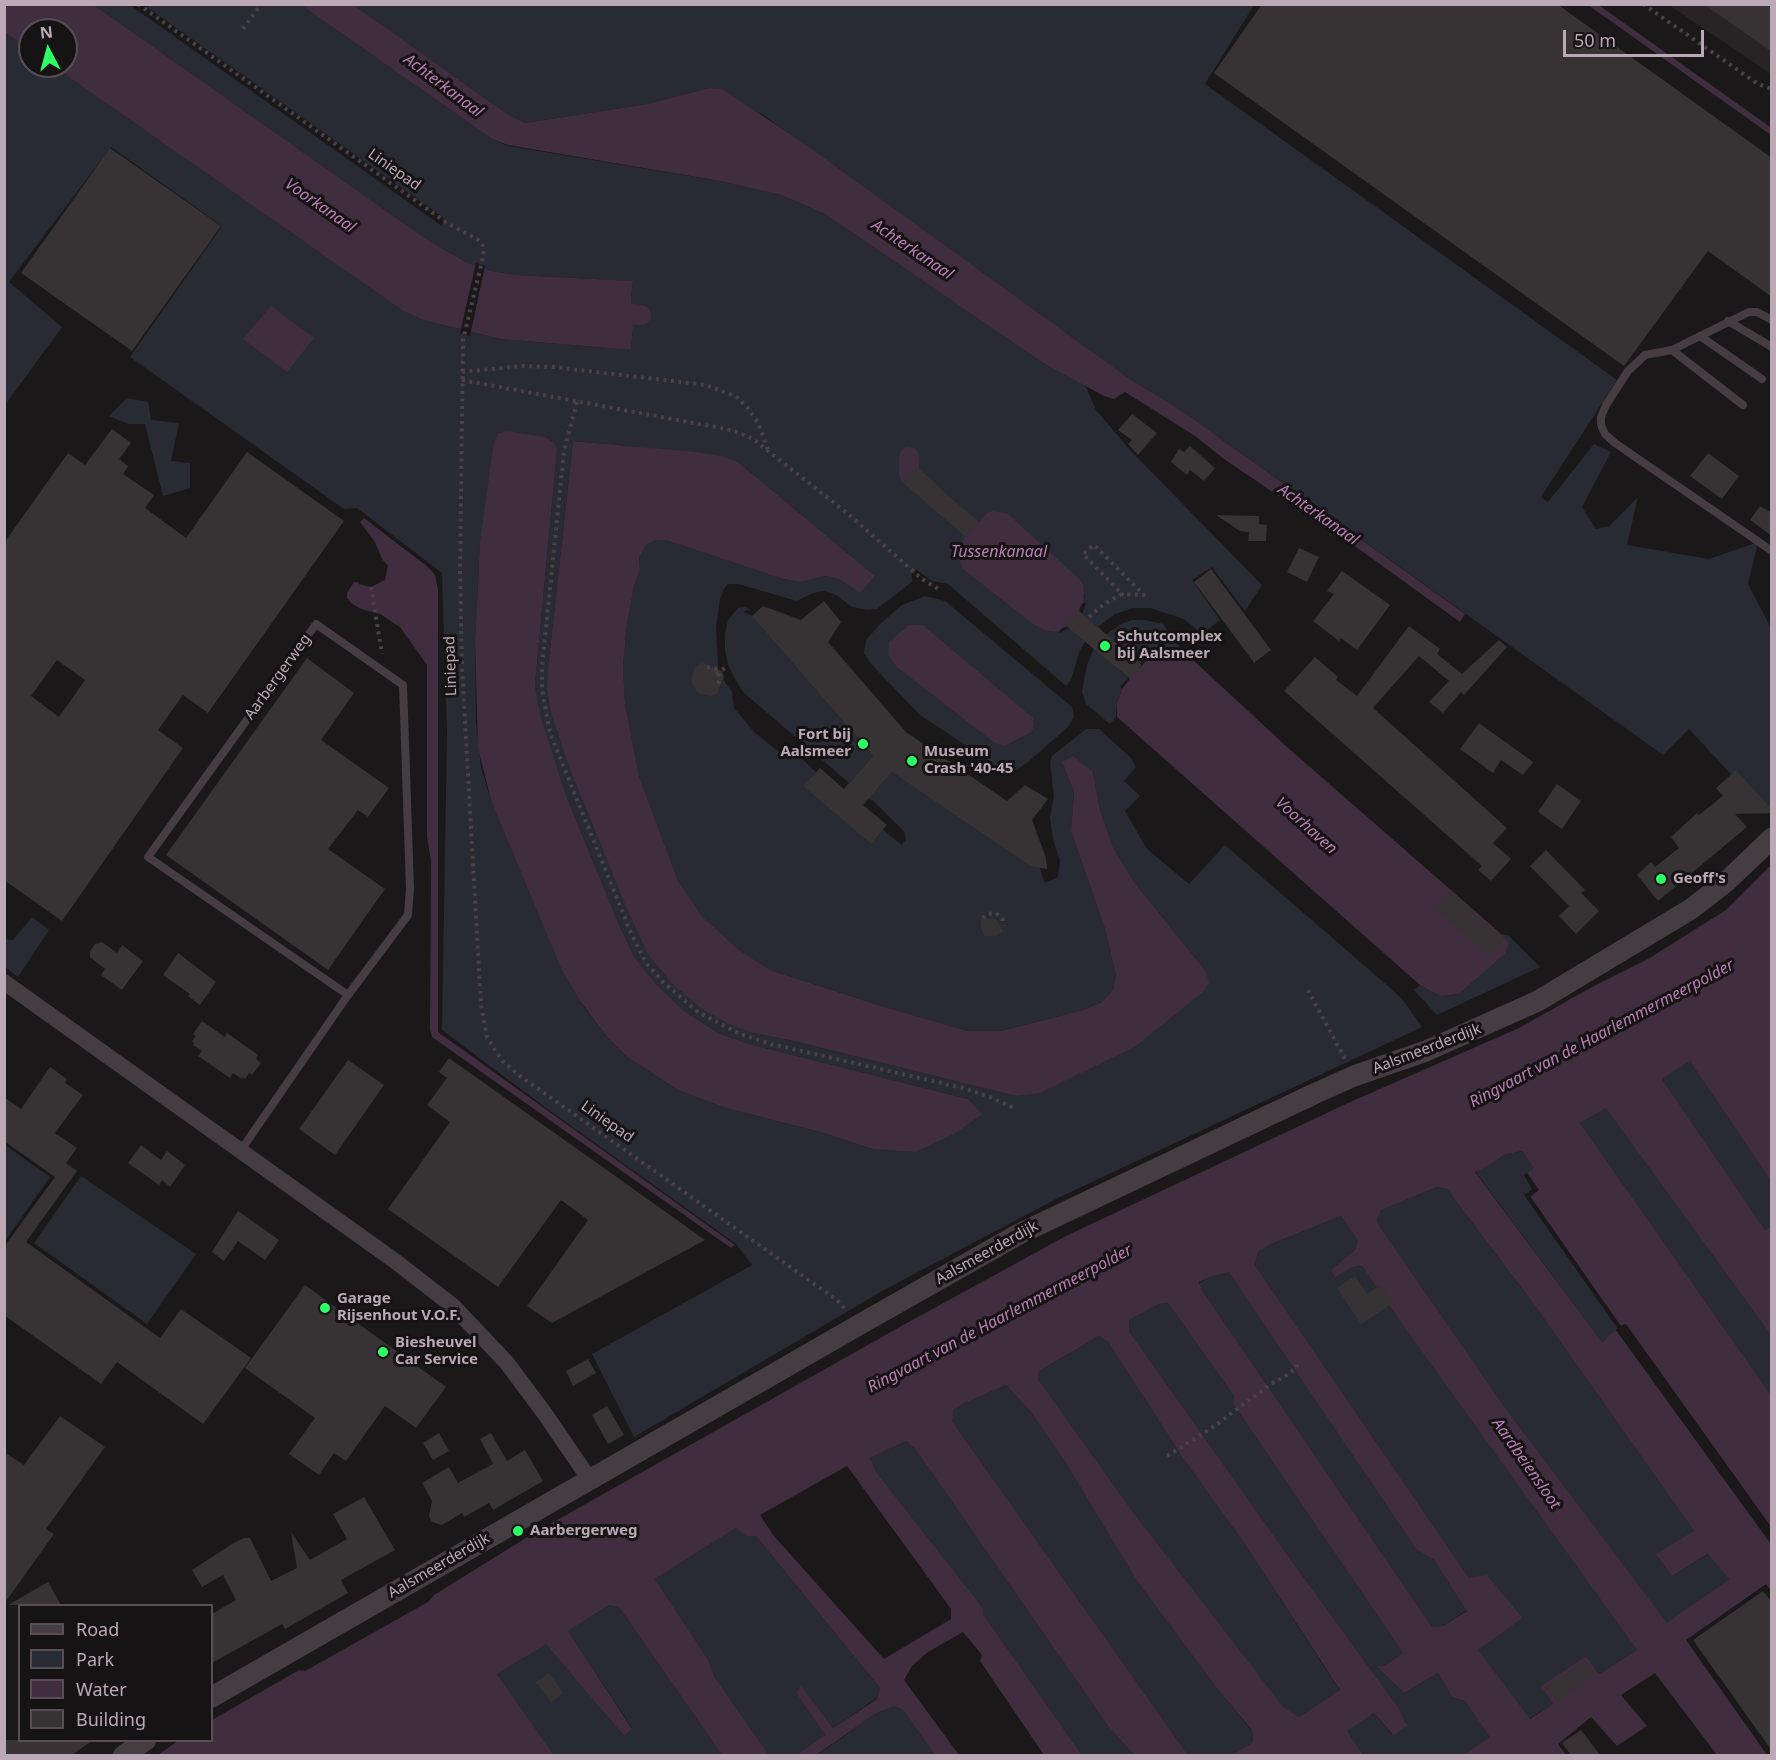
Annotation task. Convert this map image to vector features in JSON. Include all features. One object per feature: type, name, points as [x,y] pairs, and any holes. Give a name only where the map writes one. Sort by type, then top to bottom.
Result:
[{"type":"street","name":"Aalsmeerderdijk","points":[[213,1696],[1019,1234],[1354,1076],[1426,1052],[1538,1001],[1691,909],[1727,881],[1772,838]]},
{"type":"street","points":[[4,981],[395,1261],[453,1306],[514,1372],[590,1480]]},
{"type":"street","points":[[123,1755],[143,1742]]},
{"type":"lane","points":[[1772,320],[1753,311],[1728,321],[1672,350],[1645,356],[1628,371],[1601,417],[1601,425],[1605,434],[1615,443],[1772,551]]},
{"type":"lane","points":[[1728,321],[1772,347]]},
{"type":"lane","points":[[1700,336],[1762,379]]},
{"type":"lane","points":[[1672,350],[1743,405]]},
{"type":"lane","name":"Aarbergerweg","points":[[241,1150],[348,995],[408,915],[410,888],[403,685],[316,624],[148,857],[348,995]]},
{"type":"path","name":"Liniepad","points":[[138,4],[447,222],[482,243],[483,257],[463,340],[460,572],[462,668],[481,1005],[487,1037],[502,1061],[520,1076],[837,1300],[846,1308],[857,1326]]},
{"type":"path","points":[[243,29],[261,4]]},
{"type":"path","points":[[1643,4],[1758,84],[1772,89]]},
{"type":"path","points":[[462,372],[523,366],[554,367],[706,385],[737,397],[747,407],[758,423],[769,453]]},
{"type":"path","points":[[462,380],[726,429],[753,440],[847,513],[922,579],[940,590]]},
{"type":"path","points":[[578,402],[564,451],[542,667],[542,690],[550,733],[631,933],[646,963],[663,982],[698,1012],[740,1034],[771,1044],[963,1089],[990,1097],[1016,1109]]},
{"type":"path","points":[[1089,617],[1104,604],[1122,594],[1144,595],[1094,545],[1083,554],[1122,594]]},
{"type":"path","points":[[371,587],[383,660]]},
{"type":"path","points":[[707,667],[714,668],[717,673],[720,680],[716,687]]},
{"type":"path","points":[[717,673],[724,668]]},
{"type":"path","points":[[983,918],[987,914],[996,913],[1003,920],[1004,926]]},
{"type":"path","points":[[1308,990],[1354,1076]]},
{"type":"path","points":[[1167,1456],[1210,1429],[1233,1410],[1297,1367],[1296,1362]]},
{"type":"shaded area","points":[[1669,5],[1771,5],[1771,74]]},
{"type":"green space","points":[[94,5],[130,5],[442,226],[444,218],[144,5],[301,5],[492,139],[508,146],[720,181],[781,195],[825,214],[1043,363],[1085,385],[1096,410],[1131,451],[1262,585],[1245,611],[1212,567],[1192,580],[1220,620],[1202,634],[1184,619],[1150,608],[1133,608],[1115,614],[1098,627],[1082,614],[1086,604],[1085,594],[1044,630],[1060,633],[1071,629],[1085,642],[1080,650],[1071,680],[1066,686],[948,584],[932,581],[917,570],[911,575],[913,581],[877,609],[868,610],[852,607],[836,595],[824,591],[813,593],[797,601],[738,584],[728,584],[720,599],[716,628],[717,693],[723,679],[732,692],[734,708],[755,733],[778,751],[799,756],[816,772],[804,786],[871,844],[883,830],[902,845],[906,839],[904,831],[872,800],[868,799],[892,772],[1039,866],[1045,883],[1058,877],[1060,861],[1053,839],[1050,817],[1054,796],[1050,762],[1052,756],[1086,729],[1099,729],[1130,757],[1136,767],[1124,781],[1140,796],[1125,811],[1147,849],[1189,884],[1225,845],[1388,986],[1403,1000],[1422,1027],[1060,1197],[884,1290],[634,1437],[592,1354],[752,1265],[736,1244],[546,1108],[442,1030],[447,732],[442,573],[357,508],[344,509],[130,357],[222,226],[111,147],[9,282],[62,327],[5,405],[5,32],[18,41],[18,78],[70,78],[403,311],[423,320],[501,339],[631,350],[633,281],[517,275],[491,271],[466,262],[429,241]],"holes":[[[573,441],[641,447],[738,462],[875,576],[860,592],[839,579],[826,576],[800,582],[783,579],[666,540],[656,540],[645,545],[639,558],[640,570],[634,586],[627,625],[623,665],[625,703],[639,776],[678,881],[702,916],[738,949],[770,970],[968,1031],[1001,1031],[1083,1010],[1102,1002],[1113,990],[1116,975],[1105,929],[1071,831],[1074,792],[1062,762],[1093,772],[1100,810],[1113,847],[1134,882],[1205,970],[1016,1096],[753,1033],[614,877],[571,772],[549,659]],[[557,450],[535,685],[539,715],[567,798],[620,927],[635,958],[657,985],[684,1011],[718,1033],[749,1044],[968,1099],[873,1149],[820,1132],[726,1108],[678,1090],[627,1057],[608,1038],[582,1005],[491,800],[481,768],[476,721],[475,641],[480,541]]]},
{"type":"green space","points":[[354,5],[1254,5],[1205,84],[1617,380],[1541,497],[1548,502],[1594,444],[1611,452],[1582,507],[1596,529],[1609,526],[1638,497],[1627,545],[1709,559],[1758,542],[1748,584],[1771,628],[1771,807],[1766,812],[1689,729],[1663,755],[1185,413],[1130,379],[762,114],[709,88],[647,104],[525,123],[507,114]]},
{"type":"green space","points":[[127,398],[148,402],[151,420],[179,423],[171,461],[190,463],[190,488],[163,496],[145,424],[129,424],[109,416]]},
{"type":"green space","points":[[925,596],[945,601],[1072,707],[1074,717],[1068,727],[1012,773],[1001,773],[985,758],[920,715],[870,663],[864,653],[866,640],[902,605]],"holes":[[[923,625],[1034,726],[1032,732],[1005,746]]]},
{"type":"green space","points":[[745,607],[751,610],[743,612],[759,619],[759,624],[873,756],[849,783],[743,692],[734,677],[725,651],[725,634],[728,620],[738,608]]},
{"type":"green space","points":[[1132,620],[1163,624],[1179,647],[1169,647],[1162,653],[1148,655],[1140,663],[1105,635]]},
{"type":"green space","points":[[1094,648],[1128,678],[1120,687],[1122,689],[1117,703],[1116,717],[1110,724],[1086,704],[1082,692],[1087,665]]},
{"type":"green space","points":[[32,917],[49,930],[18,977],[5,967],[5,939],[13,940]]},
{"type":"green space","points":[[1500,934],[1508,935],[1540,967],[1437,1015],[1414,990],[1420,985],[1440,996],[1459,994],[1505,954],[1509,943]]},
{"type":"green space","points":[[1690,1060],[1771,1181],[1771,1227],[1765,1230],[1662,1079]]},
{"type":"green space","points":[[1606,1107],[1771,1335],[1771,1395],[1580,1123]]},
{"type":"green space","points":[[5,1145],[50,1177],[5,1241]]},
{"type":"green space","points":[[1522,1151],[1535,1169],[1524,1175],[1532,1189],[1524,1195],[1618,1329],[1602,1342],[1475,1171],[1504,1155]]},
{"type":"green space","points":[[81,1176],[196,1254],[147,1324],[34,1243]]},
{"type":"green space","points":[[1437,1187],[1447,1189],[1533,1303],[1694,1531],[1672,1576],[1709,1554],[1729,1579],[1667,1624],[1506,1409],[1380,1227],[1377,1219],[1380,1210]]},
{"type":"green space","points":[[1341,1216],[1358,1239],[1355,1250],[1346,1258],[1335,1276],[1353,1267],[1362,1266],[1637,1650],[1599,1674],[1586,1656],[1542,1686],[1553,1704],[1529,1719],[1477,1650],[1523,1618],[1487,1576],[1469,1578],[1255,1265],[1258,1252],[1269,1245]]},
{"type":"green space","points":[[1229,1271],[1416,1549],[1434,1560],[1467,1610],[1443,1626],[1432,1627],[1202,1290],[1199,1283]]},
{"type":"green space","points":[[1168,1303],[1234,1396],[1234,1405],[1403,1653],[1384,1666],[1378,1666],[1404,1693],[1438,1673],[1452,1697],[1465,1701],[1491,1737],[1464,1755],[1363,1755],[1346,1731],[1374,1713],[1392,1735],[1399,1712],[1398,1707],[1129,1331],[1128,1320],[1159,1304]]},
{"type":"green space","points":[[1099,1336],[1108,1342],[1183,1458],[1244,1543],[1340,1691],[1299,1717],[1284,1709],[1130,1508],[1038,1379],[1039,1371]]},
{"type":"green space","points":[[1006,1385],[1030,1411],[1064,1460],[1137,1581],[1219,1691],[1252,1731],[1253,1742],[1232,1755],[1188,1755],[952,1421],[952,1411]]},
{"type":"green space","points":[[906,1441],[916,1450],[1108,1726],[1134,1755],[1082,1755],[983,1614],[983,1608],[877,1473],[870,1458]]},
{"type":"green space","points":[[736,1528],[756,1536],[880,1688],[877,1698],[833,1728],[801,1687],[796,1693],[825,1735],[796,1755],[769,1755],[714,1676],[709,1661],[655,1579]]},
{"type":"green space","points":[[609,1605],[619,1607],[722,1755],[554,1755],[497,1674],[546,1643],[624,1736],[632,1728],[568,1631]]},
{"type":"green space","points":[[894,1706],[903,1710],[935,1755],[816,1756],[875,1714]]},
{"type":"water","points":[[5,5],[94,5],[429,241],[466,262],[491,271],[517,275],[633,281],[631,350],[501,339],[423,320],[403,311],[70,78],[78,78],[78,18],[18,18],[18,41],[5,32]]},
{"type":"water","name":"Achterkanaal","points":[[301,5],[354,5],[507,114],[525,123],[647,104],[709,88],[722,89],[799,140],[1130,379],[1185,413],[1465,614],[1460,622],[1330,528],[1305,514],[1224,459],[1195,436],[1125,392],[1114,399],[1104,396],[1043,363],[825,214],[781,195],[720,181],[508,145],[492,139]]},
{"type":"water","points":[[271,306],[314,338],[287,372],[243,339]]},
{"type":"water","points":[[506,431],[545,437],[554,443],[557,450],[535,685],[540,715],[567,798],[635,958],[657,985],[684,1011],[718,1033],[749,1044],[968,1099],[982,1114],[954,1134],[915,1152],[873,1149],[820,1132],[726,1108],[678,1090],[627,1057],[608,1038],[582,1004],[562,970],[491,800],[478,748],[475,641],[480,541],[494,442],[498,434]]},
{"type":"water","points":[[573,441],[696,452],[721,456],[738,462],[875,576],[860,593],[839,579],[826,576],[800,582],[783,579],[666,540],[656,540],[646,545],[639,558],[640,570],[634,586],[627,625],[623,665],[625,703],[639,776],[678,881],[702,916],[738,949],[770,970],[968,1031],[1001,1031],[1083,1010],[1102,1002],[1113,990],[1116,975],[1105,929],[1071,831],[1074,792],[1062,762],[1073,756],[1093,772],[1100,810],[1113,847],[1134,882],[1205,970],[1209,982],[1205,990],[1136,1046],[1040,1093],[1016,1096],[753,1033],[727,1023],[702,1009],[674,985],[649,956],[627,909],[571,772],[551,713],[547,689],[549,659]]},
{"type":"water","name":"Tussenkanaal","points":[[993,511],[1008,514],[1083,585],[1084,602],[1079,614],[1069,626],[1058,632],[1045,630],[1033,624],[963,569],[957,555],[958,546],[987,513]]},
{"type":"water","points":[[364,518],[428,567],[435,575],[438,589],[438,1032],[735,1245],[731,1248],[432,1037],[430,1029],[431,861],[427,837],[427,665],[400,627],[380,614],[361,609],[347,598],[347,593],[354,582],[382,580],[382,559],[375,542],[360,522]]},
{"type":"water","points":[[909,625],[923,625],[1033,718],[1032,732],[1005,746],[995,743],[897,667],[888,655],[889,642]]},
{"type":"water","name":"Voorhaven","points":[[1179,647],[1287,747],[1499,932],[1509,943],[1505,954],[1459,994],[1440,996],[1420,985],[1117,717],[1117,703],[1122,689],[1139,667],[1150,656]]},
{"type":"water","points":[[1771,865],[1771,1181],[1690,1061],[1662,1079],[1765,1230],[1771,1227],[1771,1335],[1606,1108],[1580,1123],[1771,1395],[1771,1527],[1626,1324],[1621,1327],[1530,1196],[1538,1190],[1527,1173],[1534,1168],[1522,1151],[1504,1155],[1475,1172],[1602,1342],[1616,1330],[1771,1544],[1771,1591],[1766,1584],[1686,1640],[1767,1755],[1717,1755],[1655,1673],[1621,1695],[1647,1726],[1617,1746],[1591,1717],[1558,1744],[1566,1755],[1464,1755],[1490,1737],[1465,1701],[1452,1697],[1438,1673],[1404,1693],[1377,1666],[1384,1666],[1403,1653],[1234,1405],[1234,1396],[1168,1303],[1159,1304],[1129,1320],[1129,1331],[1398,1707],[1407,1726],[1393,1735],[1374,1713],[1347,1731],[1363,1755],[1232,1755],[1253,1742],[1252,1730],[1219,1691],[1137,1581],[1064,1460],[1030,1411],[1006,1385],[953,1410],[952,1421],[1188,1755],[1134,1755],[1108,1726],[916,1450],[906,1441],[870,1458],[877,1473],[983,1608],[983,1614],[1082,1755],[1044,1755],[980,1661],[982,1655],[963,1632],[928,1652],[912,1666],[904,1680],[959,1755],[935,1755],[903,1710],[894,1706],[875,1714],[816,1755],[796,1755],[825,1735],[796,1693],[801,1686],[833,1728],[877,1699],[880,1688],[756,1536],[746,1536],[736,1528],[655,1579],[709,1661],[714,1676],[769,1755],[722,1755],[619,1607],[609,1605],[568,1631],[632,1729],[624,1736],[546,1644],[497,1674],[554,1755],[156,1756],[177,1742],[213,1742],[213,1719],[299,1670],[305,1671],[428,1602],[434,1595],[534,1533],[1066,1236],[1348,1103],[1519,1028],[1648,959],[1726,910]],"holes":[[[1437,1187],[1447,1189],[1533,1303],[1694,1531],[1656,1554],[1672,1576],[1708,1554],[1729,1579],[1667,1623],[1506,1409],[1380,1227],[1377,1219],[1381,1210]],[[1341,1216],[1358,1240],[1355,1250],[1331,1270],[1335,1277],[1353,1267],[1362,1266],[1637,1650],[1599,1674],[1586,1656],[1541,1686],[1553,1704],[1530,1719],[1478,1650],[1523,1618],[1487,1575],[1469,1578],[1255,1265],[1258,1252],[1269,1245]],[[1229,1272],[1416,1549],[1434,1560],[1467,1611],[1443,1626],[1432,1627],[1202,1290],[1199,1282]],[[1099,1336],[1108,1342],[1183,1458],[1244,1543],[1340,1690],[1299,1717],[1284,1708],[1130,1508],[1038,1379],[1039,1371]],[[847,1466],[951,1609],[951,1619],[884,1659],[774,1536],[760,1515]]]},
{"type":"pier","points":[[476,263],[485,266],[470,336],[460,333]]},
{"type":"pier","points":[[378,554],[388,566],[385,580],[371,587],[359,584],[355,578],[368,580],[379,577],[381,568]]},
{"type":"pier","points":[[1527,1173],[1539,1190],[1530,1197],[1621,1326],[1625,1324],[1772,1530],[1625,1328],[1619,1328],[1528,1198],[1534,1190],[1525,1175]]},
{"type":"pier","points":[[1618,1328],[1772,1539],[1771,1544],[1616,1330]]},
{"type":"building","points":[[1262,4],[1557,4],[1772,158],[1772,297],[1708,251],[1624,366],[1214,73]]},
{"type":"building","points":[[1704,4],[1772,4],[1772,52]]},
{"type":"building","points":[[110,148],[221,226],[132,351],[21,273]]},
{"type":"building","points":[[1132,414],[1157,433],[1138,455],[1128,444],[1132,440],[1118,430]]},
{"type":"building","points":[[112,429],[131,443],[119,459],[128,466],[123,474],[154,495],[145,508],[186,538],[247,452],[344,521],[208,713],[183,695],[158,730],[183,748],[62,921],[4,880],[4,543],[68,453],[85,465]],"holes":[[[57,660],[85,680],[59,717],[31,696]]]},
{"type":"building","points":[[1190,446],[1215,468],[1204,481],[1190,470],[1187,475],[1171,462],[1179,449],[1184,452]]},
{"type":"building","points":[[1708,453],[1739,476],[1722,499],[1690,476]]},
{"type":"building","points":[[915,467],[979,522],[966,537],[902,482]]},
{"type":"building","points":[[1760,506],[1772,513],[1772,536],[1750,520]]},
{"type":"building","points":[[1216,515],[1259,516],[1259,524],[1267,525],[1266,541],[1248,541],[1249,532],[1240,531]]},
{"type":"building","points":[[1299,548],[1319,557],[1307,582],[1287,572]]},
{"type":"building","points":[[1211,569],[1271,650],[1255,664],[1194,582]]},
{"type":"building","points":[[1342,571],[1390,605],[1357,650],[1341,638],[1339,641],[1313,621],[1334,594],[1327,591]]},
{"type":"building","points":[[824,601],[841,622],[828,642],[906,732],[1007,801],[1025,785],[1048,799],[1032,820],[1046,858],[1047,869],[1031,866],[892,772],[863,805],[887,825],[871,844],[803,786],[820,768],[844,789],[873,756],[752,616],[763,606],[801,620]]},
{"type":"building","name":"Schutcomplex bij Aalsmeer","points":[[1078,610],[1142,665],[1130,679],[1065,625]]},
{"type":"building","points":[[1409,626],[1440,649],[1437,654],[1462,674],[1499,640],[1507,647],[1464,695],[1461,692],[1443,713],[1429,702],[1449,681],[1419,656],[1373,708],[1507,828],[1493,843],[1511,859],[1491,881],[1478,870],[1482,866],[1284,691],[1315,657],[1338,677],[1336,680],[1357,696]]},
{"type":"building","points":[[307,658],[354,693],[321,740],[389,788],[368,817],[358,810],[328,849],[385,889],[328,970],[166,855]]},
{"type":"building","points":[[702,663],[722,671],[724,677],[717,694],[711,696],[698,693],[691,682],[694,668]]},
{"type":"building","points":[[1479,723],[1533,762],[1523,775],[1501,760],[1493,773],[1460,749]]},
{"type":"building","points":[[1736,770],[1772,810],[1772,813],[1735,814],[1747,827],[1658,901],[1637,875],[1651,862],[1655,867],[1679,848],[1671,837],[1697,813],[1699,815],[1723,796],[1716,788]]},
{"type":"building","points":[[1557,784],[1581,801],[1562,829],[1538,812]]},
{"type":"building","points":[[1546,850],[1585,890],[1581,893],[1599,911],[1576,934],[1559,916],[1569,906],[1530,866]]},
{"type":"building","points":[[1450,891],[1504,940],[1489,956],[1436,909]]},
{"type":"building","points":[[981,918],[996,919],[1003,931],[996,936],[985,936],[981,929]]},
{"type":"building","points":[[102,942],[117,953],[122,945],[143,961],[122,990],[101,975],[105,969],[90,957],[90,951],[95,944]]},
{"type":"building","points":[[178,953],[216,982],[200,1005],[188,996],[190,994],[163,975]]},
{"type":"building","points":[[202,1021],[225,1037],[227,1033],[258,1055],[256,1059],[261,1063],[252,1075],[249,1073],[245,1079],[243,1077],[242,1079],[233,1073],[230,1078],[198,1056],[202,1051],[193,1045],[192,1041],[196,1036],[193,1034]]},
{"type":"building","points":[[449,1058],[705,1240],[552,1323],[527,1306],[588,1220],[561,1200],[498,1287],[388,1209],[450,1122],[427,1105],[447,1078],[439,1072]]},
{"type":"building","points":[[348,1060],[384,1085],[335,1155],[299,1129]]},
{"type":"building","points":[[50,1067],[67,1079],[65,1083],[83,1095],[55,1133],[77,1148],[66,1163],[77,1171],[26,1242],[160,1338],[181,1309],[251,1358],[203,1424],[117,1362],[101,1384],[4,1315],[4,1247],[55,1177],[4,1141],[4,1097],[21,1109]]},
{"type":"building","points":[[141,1145],[161,1160],[167,1151],[185,1165],[170,1187],[162,1180],[159,1185],[128,1163]]},
{"type":"building","points":[[238,1211],[279,1240],[265,1260],[238,1241],[224,1261],[212,1252]]},
{"type":"building","points":[[1355,1276],[1367,1294],[1381,1285],[1393,1303],[1361,1324],[1337,1288]]},
{"type":"building","points":[[305,1285],[446,1387],[416,1428],[385,1406],[346,1461],[334,1453],[319,1475],[289,1454],[315,1418],[245,1368]]},
{"type":"building","points":[[588,1359],[596,1373],[573,1386],[566,1371]]},
{"type":"building","points":[[607,1406],[624,1435],[608,1444],[592,1415]]},
{"type":"building","points":[[60,1416],[105,1447],[46,1529],[54,1534],[4,1604],[4,1452],[24,1465]]},
{"type":"building","points":[[439,1433],[449,1451],[433,1460],[423,1443]]},
{"type":"building","points":[[491,1433],[507,1461],[525,1450],[543,1481],[493,1510],[489,1503],[464,1517],[462,1513],[442,1525],[432,1522],[429,1516],[432,1501],[422,1483],[449,1467],[458,1483],[493,1464],[480,1439]]},
{"type":"building","points":[[364,1497],[395,1550],[341,1580],[348,1593],[285,1629],[282,1624],[213,1662],[213,1613],[236,1600],[223,1575],[202,1587],[192,1570],[232,1544],[244,1538],[250,1538],[271,1581],[297,1568],[291,1532],[310,1560],[347,1539],[333,1514]]},
{"type":"building","points":[[48,1582],[60,1604],[18,1604],[8,1605]]},
{"type":"building","points":[[1763,1591],[1772,1602],[1772,1751],[1693,1640]]},
{"type":"building","points":[[1584,1661],[1594,1675],[1558,1702],[1547,1688]]},
{"type":"building","points":[[549,1673],[563,1693],[551,1702],[536,1682]]},
{"type":"building","points":[[1581,1730],[1600,1755],[1571,1755],[1562,1743]]},
{"type":"building","points":[[4,1740],[90,1742],[72,1755],[4,1755]]},
{"type":"waterway","points":[[1592,4],[1772,132]]},
{"type":"waterway","name":"Voorkanaal","points":[[608,311],[641,315]]},
{"type":"waterway","name":"Voorkanaal","points":[[909,457],[909,474],[928,490]]},
{"type":"place","name":"Schutcomplex bij Aalsmeer","points":[[1105,646]]},
{"type":"place","name":"Fort bij Aalsmeer","points":[[863,744]]},
{"type":"place","name":"Museum Crash '40-45","points":[[912,761]]},
{"type":"place","name":"Geoff's","points":[[1661,879]]},
{"type":"place","name":"Garage Rijsenhout V.O.F.","points":[[325,1308]]},
{"type":"place","name":"Biesheuvel Car Service","points":[[383,1352]]},
{"type":"place","name":"Aarbergerweg","points":[[518,1531]]},
{"type":"water label","name":"Ringvaart van de Haarlemmermeerpolder","points":[[1602,1034]]},
{"type":"water label","name":"Ringvaart van de Haarlemmermeerpolder","points":[[1000,1319]]},
{"type":"water label","name":"Aardbeiensloot","points":[[1526,1464]]}]
